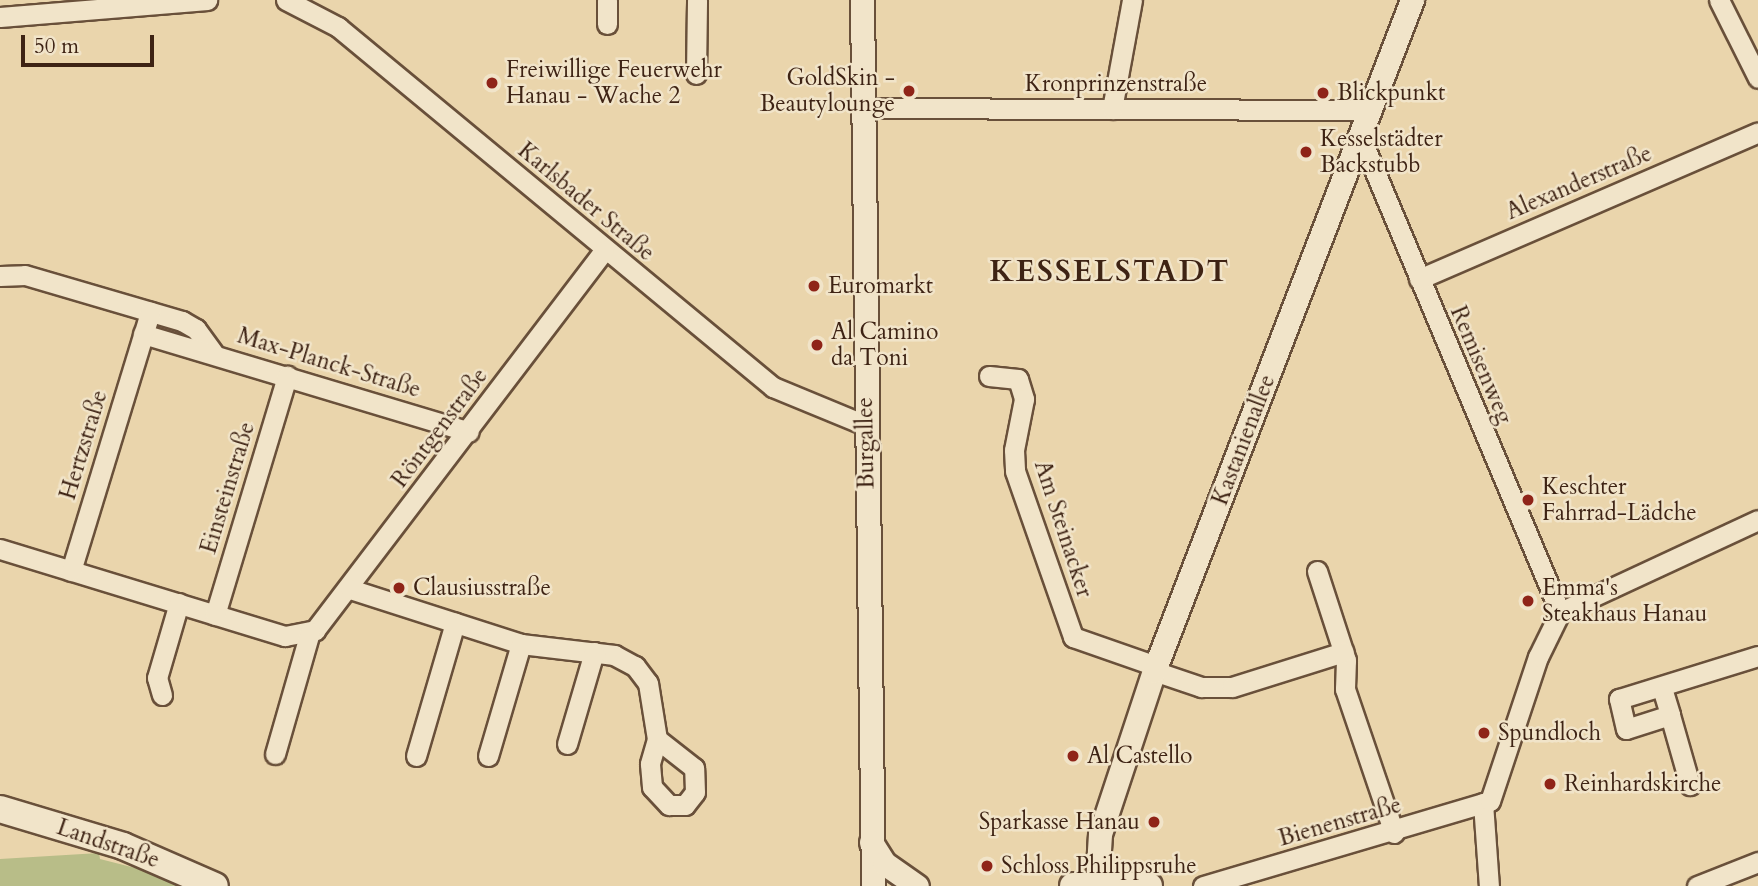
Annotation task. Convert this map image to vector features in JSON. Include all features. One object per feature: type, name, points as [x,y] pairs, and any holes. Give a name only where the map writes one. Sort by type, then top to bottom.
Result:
[{"type":"main road","name":"Landstraße","points":[[0,810],[123,846],[215,886]]},
{"type":"main road","points":[[1085,885],[1149,886]]},
{"type":"street","points":[[0,17],[207,0]]},
{"type":"street","name":"Karlsbader Straße","points":[[286,0],[338,27],[604,250],[773,387],[865,425]]},
{"type":"street","points":[[607,0],[607,24]]},
{"type":"street","points":[[696,74],[697,0]]},
{"type":"street","name":"Burgallee","points":[[862,0],[865,425],[873,886]]},
{"type":"street","points":[[1112,109],[1132,0]]},
{"type":"street","name":"Kastanienallee","points":[[1085,885],[1095,866],[1100,834],[1155,668],[1412,0]]},
{"type":"street","points":[[1719,0],[1758,78]]},
{"type":"street","name":"Kronprinzenstraße","points":[[862,108],[1370,110]]},
{"type":"street","name":"Alexanderstraße","points":[[1419,279],[1758,132]]},
{"type":"street","name":"Remisenweg","points":[[1360,136],[1560,612]]},
{"type":"street","name":"Röntgenstraße","points":[[310,632],[326,620],[350,589],[604,250]]},
{"type":"street","name":"Max-Planck-Straße","points":[[0,276],[25,275],[191,325],[214,354]]},
{"type":"street","points":[[143,334],[150,312]]},
{"type":"street","name":"Max-Planck-Straße","points":[[143,334],[469,432]]},
{"type":"street","name":"Hertzstraße","points":[[71,571],[143,334]]},
{"type":"street","name":"Einsteinstraße","points":[[215,615],[287,376]]},
{"type":"street","name":"Am Steinacker","points":[[989,376],[1018,379],[1023,416],[1014,450],[1015,471],[1073,637],[1155,668]]},
{"type":"street","points":[[1489,886],[1486,802],[1538,657],[1560,612],[1758,520]]},
{"type":"street","points":[[0,549],[285,636],[310,632],[275,754]]},
{"type":"street","points":[[1317,571],[1344,652],[1345,689],[1394,833]]},
{"type":"street","points":[[350,589],[521,644],[594,652],[624,659],[642,672],[648,684],[657,739]]},
{"type":"street","points":[[162,695],[157,678],[179,603]]},
{"type":"street","points":[[416,756],[455,623]]},
{"type":"street","points":[[488,756],[521,644]]},
{"type":"street","points":[[567,744],[594,652]]},
{"type":"street","points":[[1155,668],[1201,687],[1232,687],[1344,652]]},
{"type":"street","points":[[1670,715],[1626,729],[1619,698],[1662,688],[1758,656]]},
{"type":"street","points":[[1662,688],[1690,785]]},
{"type":"street","name":"Bienenstraße","points":[[1203,886],[1394,833],[1486,802]]},
{"type":"street","points":[[871,842],[884,863],[917,886]]},
{"type":"street","points":[[1707,884],[1758,862]]},
{"type":"green space","points":[[99,853],[100,859],[151,872],[180,886],[0,886],[0,859]]},
{"type":"place","name":"Freiwillige Feuerwehr Hanau - Wache 2","points":[[492,83]]},
{"type":"place","name":"GoldSkin - Beautylounge","points":[[909,91]]},
{"type":"place","name":"Blickpunkt","points":[[1323,93]]},
{"type":"place","name":"Kesselstädter Backstubb","points":[[1306,152]]},
{"type":"place","name":"Euromarkt","points":[[814,286]]},
{"type":"place","name":"Al Camino da Toni","points":[[817,345]]},
{"type":"place","name":"Keschter Fahrrad-Lädche","points":[[1528,500]]},
{"type":"place","name":"Clausiusstraße","points":[[399,588]]},
{"type":"place","name":"Emma's Steakhaus Hanau","points":[[1528,601]]},
{"type":"place","name":"Spundloch","points":[[1484,733]]},
{"type":"place","name":"Al Castello","points":[[1073,756]]},
{"type":"place","name":"Reinhardskirche","points":[[1550,784]]},
{"type":"place","name":"Sparkasse Hanau","points":[[1154,822]]},
{"type":"place","name":"Schloss Philippsruhe","points":[[987,866]]},
{"type":"district","name":"KESSELSTADT","points":[[1110,272]]}]
